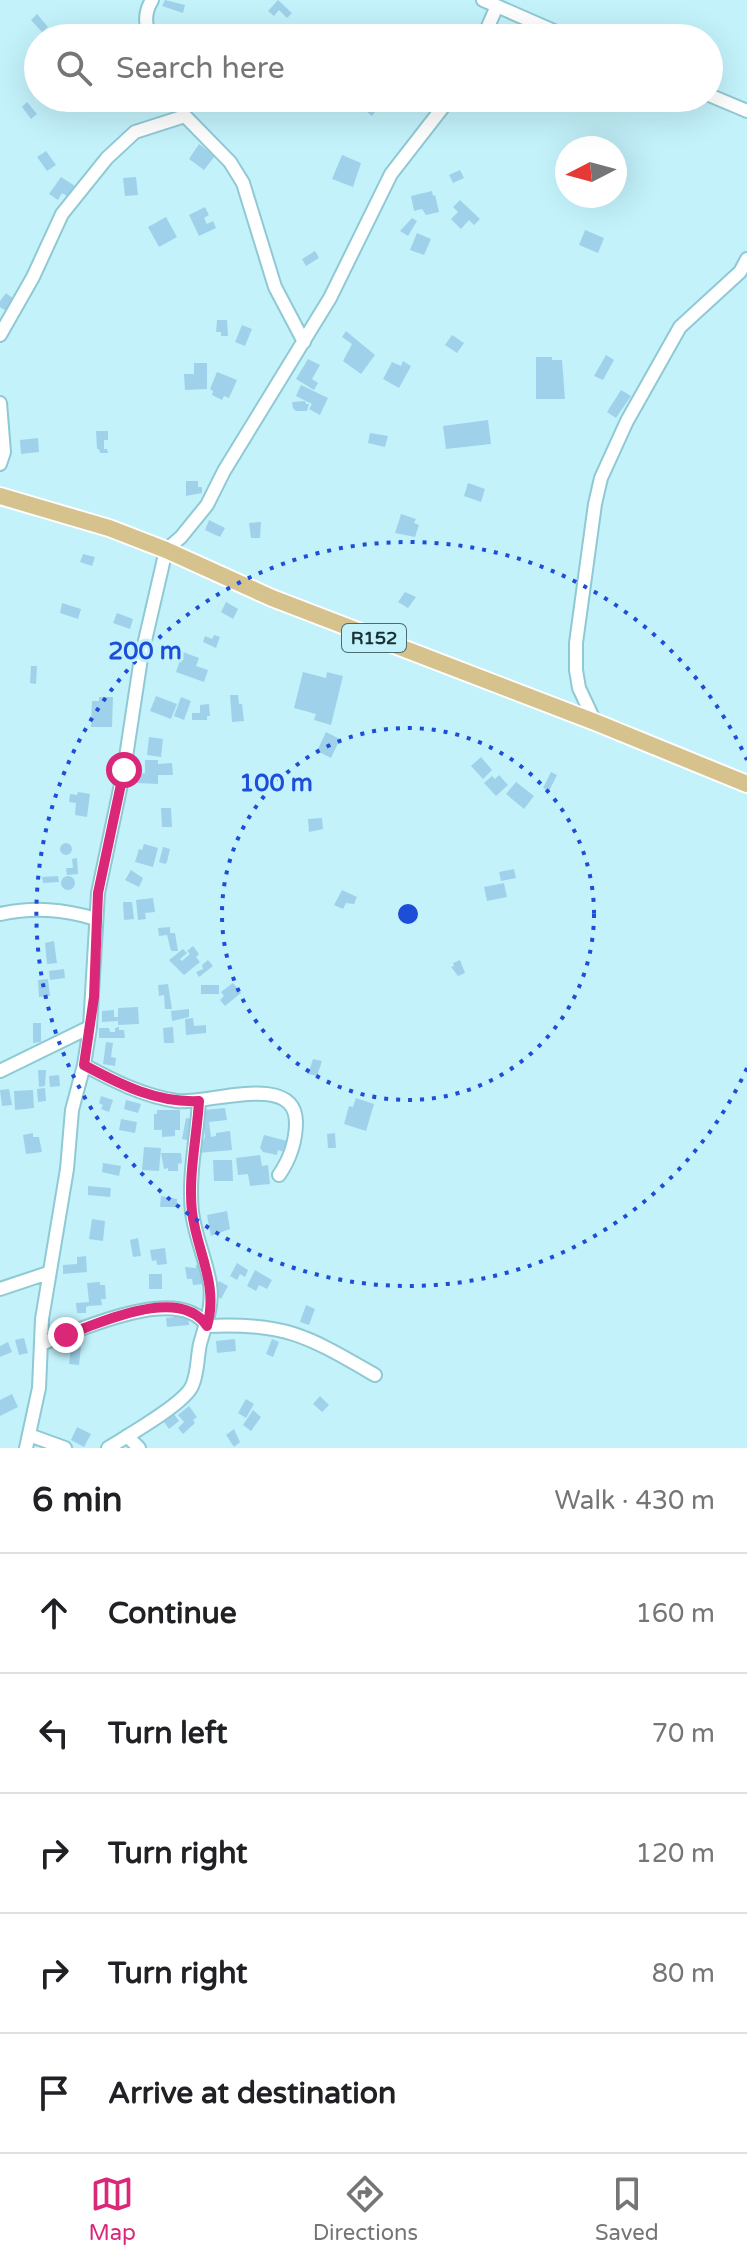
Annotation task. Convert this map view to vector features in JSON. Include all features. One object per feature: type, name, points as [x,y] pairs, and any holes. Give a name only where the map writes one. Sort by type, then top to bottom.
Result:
[{"type":"main road","name":"R152","points":[[0,496],[109,528],[272,598],[747,784]]},
{"type":"street","points":[[146,24],[146,9],[152,0]]},
{"type":"street","points":[[483,0],[538,24]]},
{"type":"street","points":[[489,24],[497,6]]},
{"type":"street","points":[[723,101],[747,111]]},
{"type":"street","points":[[184,112],[230,162],[243,183],[275,287],[304,342]]},
{"type":"street","points":[[65,1448],[28,1442],[39,1388],[48,1273],[67,1169],[72,1110],[90,1027],[98,893],[124,770],[141,658],[166,550],[207,505],[224,471],[330,298],[391,174],[439,112]]},
{"type":"street","points":[[0,335],[33,277],[62,214],[107,158],[135,132],[185,116]]},
{"type":"street","points":[[595,722],[579,688],[576,643],[601,478],[627,421],[680,327],[740,272],[747,259]]},
{"type":"street","points":[[0,403],[4,452],[0,464]]},
{"type":"street","points":[[0,914],[47,909],[96,919]]},
{"type":"street","points":[[0,1071],[90,1027]]},
{"type":"street","points":[[84,1065],[142,1093],[181,1102],[265,1094],[287,1100],[294,1108],[295,1131],[292,1152],[279,1175]]},
{"type":"street","points":[[108,1448],[187,1394],[193,1385],[211,1309],[210,1287],[191,1194],[199,1101]]},
{"type":"street","points":[[0,1289],[48,1273]]},
{"type":"street","points":[[41,1344],[156,1308],[188,1309],[207,1326]]},
{"type":"street","points":[[207,1326],[256,1325],[295,1334],[317,1341],[375,1375]]},
{"type":"street","points":[[127,1436],[139,1448]]},
{"type":"building","points":[[165,0],[185,5],[183,13],[162,6]]},
{"type":"building","points":[[278,0],[292,13],[287,18],[279,10],[274,16],[268,11]]},
{"type":"building","points":[[37,14],[45,24],[35,24],[31,20]]},
{"type":"building","points":[[26,112],[37,114],[31,119]]},
{"type":"building","points":[[199,144],[215,156],[204,170],[189,159]]},
{"type":"building","points":[[46,151],[56,165],[47,171],[37,157]]},
{"type":"building","points":[[342,155],[361,163],[353,187],[332,179]]},
{"type":"building","points":[[460,170],[464,178],[453,183],[449,175]]},
{"type":"building","points":[[61,177],[75,186],[67,196],[62,193],[58,200],[49,194]]},
{"type":"building","points":[[136,177],[138,195],[125,196],[123,178]]},
{"type":"building","points":[[432,191],[439,212],[426,215],[422,209],[414,211],[411,196]]},
{"type":"building","points":[[460,200],[480,219],[474,225],[469,220],[461,229],[451,219],[458,212],[453,207]]},
{"type":"building","points":[[205,207],[209,215],[204,218],[207,224],[213,221],[216,228],[199,236],[189,215]]},
{"type":"building","points":[[166,217],[177,237],[159,247],[148,227]]},
{"type":"building","points":[[412,218],[417,221],[408,236],[400,231]]},
{"type":"building","points":[[585,230],[604,238],[598,253],[579,245]]},
{"type":"building","points":[[417,233],[431,239],[424,255],[410,250]]},
{"type":"building","points":[[315,251],[319,258],[306,266],[302,259]]},
{"type":"building","points":[[6,293],[14,299],[6,311],[0,307],[0,301]]},
{"type":"building","points":[[217,320],[227,320],[228,336],[216,332]]},
{"type":"building","points":[[242,325],[252,329],[245,346],[235,342]]},
{"type":"building","points":[[346,331],[375,355],[361,374],[343,361],[352,344],[342,337]]},
{"type":"building","points":[[452,335],[464,343],[457,353],[445,345]]},
{"type":"building","points":[[606,355],[614,360],[603,380],[594,376]]},
{"type":"building","points":[[536,357],[562,360],[565,399],[536,399]]},
{"type":"building","points":[[308,359],[320,365],[312,379],[318,383],[314,390],[296,379]]},
{"type":"building","points":[[403,361],[411,366],[399,388],[383,379],[392,362],[401,366]]},
{"type":"building","points":[[194,363],[207,363],[207,389],[185,390],[184,374],[194,374]]},
{"type":"building","points":[[217,372],[237,380],[229,398],[224,396],[222,400],[212,395],[210,389]]},
{"type":"building","points":[[301,385],[328,398],[320,415],[309,409],[312,404],[296,396]]},
{"type":"building","points":[[621,390],[631,396],[616,418],[607,412]]},
{"type":"building","points":[[305,401],[309,404],[307,411],[293,408],[292,402]]},
{"type":"building","points":[[488,420],[491,444],[446,449],[443,426]]},
{"type":"building","points":[[96,431],[108,431],[104,449],[108,453],[100,453],[97,449]]},
{"type":"building","points":[[370,433],[388,436],[385,447],[368,443]]},
{"type":"building","points":[[38,438],[39,452],[21,454],[20,440]]},
{"type":"building","points":[[186,481],[198,481],[202,493],[186,496]]},
{"type":"building","points":[[468,483],[485,489],[481,502],[464,496]]},
{"type":"building","points":[[401,514],[416,519],[414,523],[419,525],[415,537],[395,533]]},
{"type":"building","points":[[209,520],[225,528],[220,537],[205,530]]},
{"type":"building","points":[[261,522],[260,538],[251,538],[249,523]]},
{"type":"building","points":[[83,554],[95,557],[92,566],[80,562]]},
{"type":"building","points":[[405,592],[416,597],[408,608],[398,602]]},
{"type":"building","points":[[226,602],[238,609],[233,619],[221,612]]},
{"type":"building","points":[[62,603],[81,609],[78,619],[60,613]]},
{"type":"building","points":[[117,613],[133,619],[130,629],[113,623]]},
{"type":"building","points":[[214,635],[220,637],[216,648],[203,642],[205,636],[212,639]]},
{"type":"building","points":[[183,652],[199,658],[196,666],[208,670],[204,682],[176,672]]},
{"type":"building","points":[[31,666],[37,666],[36,684],[30,683]]},
{"type":"building","points":[[303,672],[326,678],[327,672],[343,676],[331,725],[314,720],[316,714],[294,708]]},
{"type":"building","points":[[230,695],[238,695],[244,721],[232,722]]},
{"type":"building","points":[[156,696],[177,704],[171,719],[150,711]]},
{"type":"building","points":[[99,697],[113,697],[112,727],[91,727],[92,701],[99,701]]},
{"type":"building","points":[[181,697],[191,701],[184,720],[174,716]]},
{"type":"building","points":[[209,704],[210,716],[207,720],[192,720],[192,713],[200,713],[200,705]]},
{"type":"building","points":[[326,732],[340,739],[331,758],[317,751]]},
{"type":"building","points":[[149,737],[163,739],[161,757],[147,755]]},
{"type":"building","points":[[481,757],[492,770],[483,779],[471,766]]},
{"type":"building","points":[[145,760],[158,760],[158,764],[172,763],[173,775],[158,775],[158,784],[137,783],[136,775],[145,773]]},
{"type":"building","points":[[551,772],[557,775],[549,791],[543,788]]},
{"type":"building","points":[[499,775],[508,785],[496,796],[484,783],[492,776],[495,779]]},
{"type":"building","points":[[516,782],[534,796],[524,809],[506,794]]},
{"type":"building","points":[[78,792],[90,794],[87,817],[75,815],[76,803],[69,802],[70,794],[77,795]]},
{"type":"building","points":[[161,808],[171,808],[172,827],[162,827]]},
{"type":"building","points":[[322,818],[323,829],[309,832],[308,819]]},
{"type":"building","points":[[66,843],[72,849],[66,855],[60,849]]},
{"type":"building","points":[[144,844],[158,848],[153,867],[135,862]]},
{"type":"building","points":[[163,847],[170,849],[165,864],[159,862]]},
{"type":"building","points":[[77,858],[78,874],[67,875],[66,868],[73,868],[72,859]]},
{"type":"building","points":[[514,869],[516,878],[501,881],[499,872]]},
{"type":"building","points":[[131,870],[143,878],[139,887],[125,880]]},
{"type":"building","points":[[58,876],[59,882],[43,883],[42,877]]},
{"type":"building","points":[[68,876],[75,883],[68,890],[61,883]]},
{"type":"building","points":[[504,883],[507,897],[487,901],[484,887]]},
{"type":"building","points":[[342,890],[357,897],[354,904],[346,903],[343,909],[334,905]]},
{"type":"building","points":[[153,898],[155,912],[145,913],[146,919],[138,920],[136,900]]},
{"type":"building","points":[[123,902],[132,902],[134,919],[124,920]]},
{"type":"building","points":[[170,927],[170,933],[175,933],[178,951],[171,951],[167,935],[159,936],[158,928]]},
{"type":"building","points":[[54,941],[57,963],[47,964],[45,943]]},
{"type":"building","points":[[193,946],[200,962],[184,975],[169,960],[183,949],[187,953],[180,959],[182,961]]},
{"type":"building","points":[[208,960],[213,966],[199,977],[196,972],[203,969],[202,965]]},
{"type":"building","points":[[460,960],[465,973],[458,976],[451,967]]},
{"type":"building","points":[[64,969],[65,978],[50,980],[49,971]]},
{"type":"building","points":[[48,979],[50,996],[39,997],[38,980]]},
{"type":"building","points":[[233,983],[241,993],[225,1006],[220,1000],[224,996],[221,992]]},
{"type":"building","points":[[168,984],[172,1009],[165,1009],[164,995],[159,996],[158,985]]},
{"type":"building","points":[[201,985],[219,985],[219,994],[201,994]]},
{"type":"building","points":[[138,1007],[139,1024],[102,1022],[102,1011],[114,1010],[114,1017],[118,1017],[118,1008]]},
{"type":"building","points":[[189,1009],[189,1017],[172,1021],[171,1011]]},
{"type":"building","points":[[193,1018],[194,1026],[206,1025],[206,1033],[186,1035],[185,1019]]},
{"type":"building","points":[[33,1023],[41,1023],[41,1042],[33,1043]]},
{"type":"building","points":[[119,1027],[119,1030],[124,1030],[125,1038],[99,1038],[99,1028],[109,1028],[110,1032],[115,1032],[115,1028]]},
{"type":"building","points":[[173,1027],[174,1043],[164,1043],[163,1028]]},
{"type":"building","points":[[106,1042],[113,1043],[111,1057],[116,1058],[115,1066],[103,1064]]},
{"type":"building","points":[[313,1059],[322,1061],[317,1076],[308,1074]]},
{"type":"building","points":[[38,1070],[46,1070],[45,1086],[39,1087]]},
{"type":"building","points":[[59,1075],[60,1086],[50,1087],[49,1076]]},
{"type":"building","points":[[45,1088],[46,1101],[38,1102],[37,1089]]},
{"type":"building","points":[[9,1089],[12,1105],[2,1106],[0,1090]]},
{"type":"building","points":[[33,1090],[34,1108],[15,1110],[14,1091]]},
{"type":"building","points":[[101,1096],[113,1100],[109,1112],[101,1109]]},
{"type":"building","points":[[356,1098],[374,1104],[366,1131],[344,1124],[349,1106],[353,1107]]},
{"type":"building","points":[[126,1100],[141,1104],[138,1113],[124,1109]]},
{"type":"building","points":[[225,1108],[227,1120],[209,1122],[211,1137],[230,1131],[232,1150],[198,1153],[197,1141],[203,1141],[205,1137],[202,1110]]},
{"type":"building","points":[[157,1110],[180,1110],[180,1130],[175,1130],[175,1136],[162,1137],[162,1130],[154,1130]]},
{"type":"building","points":[[186,1118],[196,1120],[192,1141],[182,1139]]},
{"type":"building","points":[[121,1119],[137,1122],[135,1133],[119,1130]]},
{"type":"building","points":[[33,1133],[33,1137],[39,1137],[42,1152],[26,1154],[23,1135]]},
{"type":"building","points":[[335,1133],[336,1148],[328,1148],[327,1134]]},
{"type":"building","points":[[264,1135],[287,1141],[284,1152],[278,1150],[277,1155],[263,1152],[260,1148]]},
{"type":"building","points":[[144,1147],[161,1148],[159,1171],[142,1170]]},
{"type":"building","points":[[161,1153],[181,1153],[182,1163],[178,1164],[178,1171],[164,1169]]},
{"type":"building","points":[[260,1155],[262,1166],[268,1165],[270,1184],[250,1186],[248,1174],[238,1175],[236,1158]]},
{"type":"building","points":[[213,1160],[232,1160],[233,1181],[214,1181]]},
{"type":"building","points":[[103,1163],[121,1166],[119,1176],[102,1172]]},
{"type":"building","points":[[88,1186],[111,1188],[110,1197],[88,1195]]},
{"type":"building","points":[[161,1196],[177,1199],[177,1207],[160,1207]]},
{"type":"building","points":[[227,1211],[230,1229],[211,1236],[207,1215]]},
{"type":"building","points":[[92,1219],[105,1221],[103,1241],[89,1239]]},
{"type":"building","points":[[138,1238],[141,1256],[133,1257],[130,1240]]},
{"type":"building","points":[[165,1248],[167,1264],[157,1265],[156,1260],[152,1261],[150,1250]]},
{"type":"building","points":[[86,1256],[87,1272],[63,1274],[63,1265],[77,1264],[77,1257]]},
{"type":"building","points":[[237,1263],[248,1270],[245,1277],[240,1274],[237,1280],[230,1276]]},
{"type":"building","points":[[202,1264],[204,1284],[193,1285],[192,1279],[187,1279],[185,1267],[196,1268],[196,1265]]},
{"type":"building","points":[[255,1270],[272,1280],[267,1289],[259,1285],[256,1291],[247,1286]]},
{"type":"building","points":[[149,1274],[162,1274],[162,1289],[149,1289]]},
{"type":"building","points":[[219,1281],[228,1286],[221,1299],[213,1294]]},
{"type":"building","points":[[100,1282],[100,1285],[105,1285],[106,1299],[101,1299],[102,1305],[88,1306],[86,1313],[77,1313],[76,1303],[89,1302],[87,1283]]},
{"type":"building","points":[[306,1305],[315,1309],[309,1325],[300,1322]]},
{"type":"building","points":[[188,1312],[189,1325],[167,1327],[166,1318],[174,1317],[174,1313]]},
{"type":"building","points":[[24,1338],[28,1353],[19,1355],[15,1340]]},
{"type":"building","points":[[235,1339],[236,1351],[217,1353],[216,1341]]},
{"type":"building","points":[[272,1339],[279,1342],[273,1357],[266,1354]]},
{"type":"building","points":[[8,1342],[12,1352],[0,1357],[0,1346]]},
{"type":"building","points":[[71,1346],[81,1347],[79,1365],[69,1364]]},
{"type":"building","points":[[12,1394],[18,1407],[0,1416],[0,1400]]},
{"type":"building","points":[[320,1396],[329,1405],[322,1412],[313,1404]]},
{"type":"building","points":[[246,1399],[254,1404],[246,1418],[238,1413]]},
{"type":"building","points":[[189,1406],[197,1417],[183,1434],[178,1428],[184,1422],[178,1415]]},
{"type":"building","points":[[253,1410],[261,1417],[251,1431],[243,1425]]},
{"type":"building","points":[[174,1414],[179,1421],[169,1429],[164,1422]]},
{"type":"building","points":[[77,1427],[91,1434],[84,1447],[71,1440]]},
{"type":"building","points":[[234,1429],[240,1442],[234,1447],[226,1435]]},
{"type":"route","points":[[66,1335],[156,1308],[188,1309],[207,1326],[211,1309],[207,1269],[192,1211],[191,1194],[199,1101],[181,1102],[142,1093],[84,1065],[94,997],[96,907],[124,770]]}]
